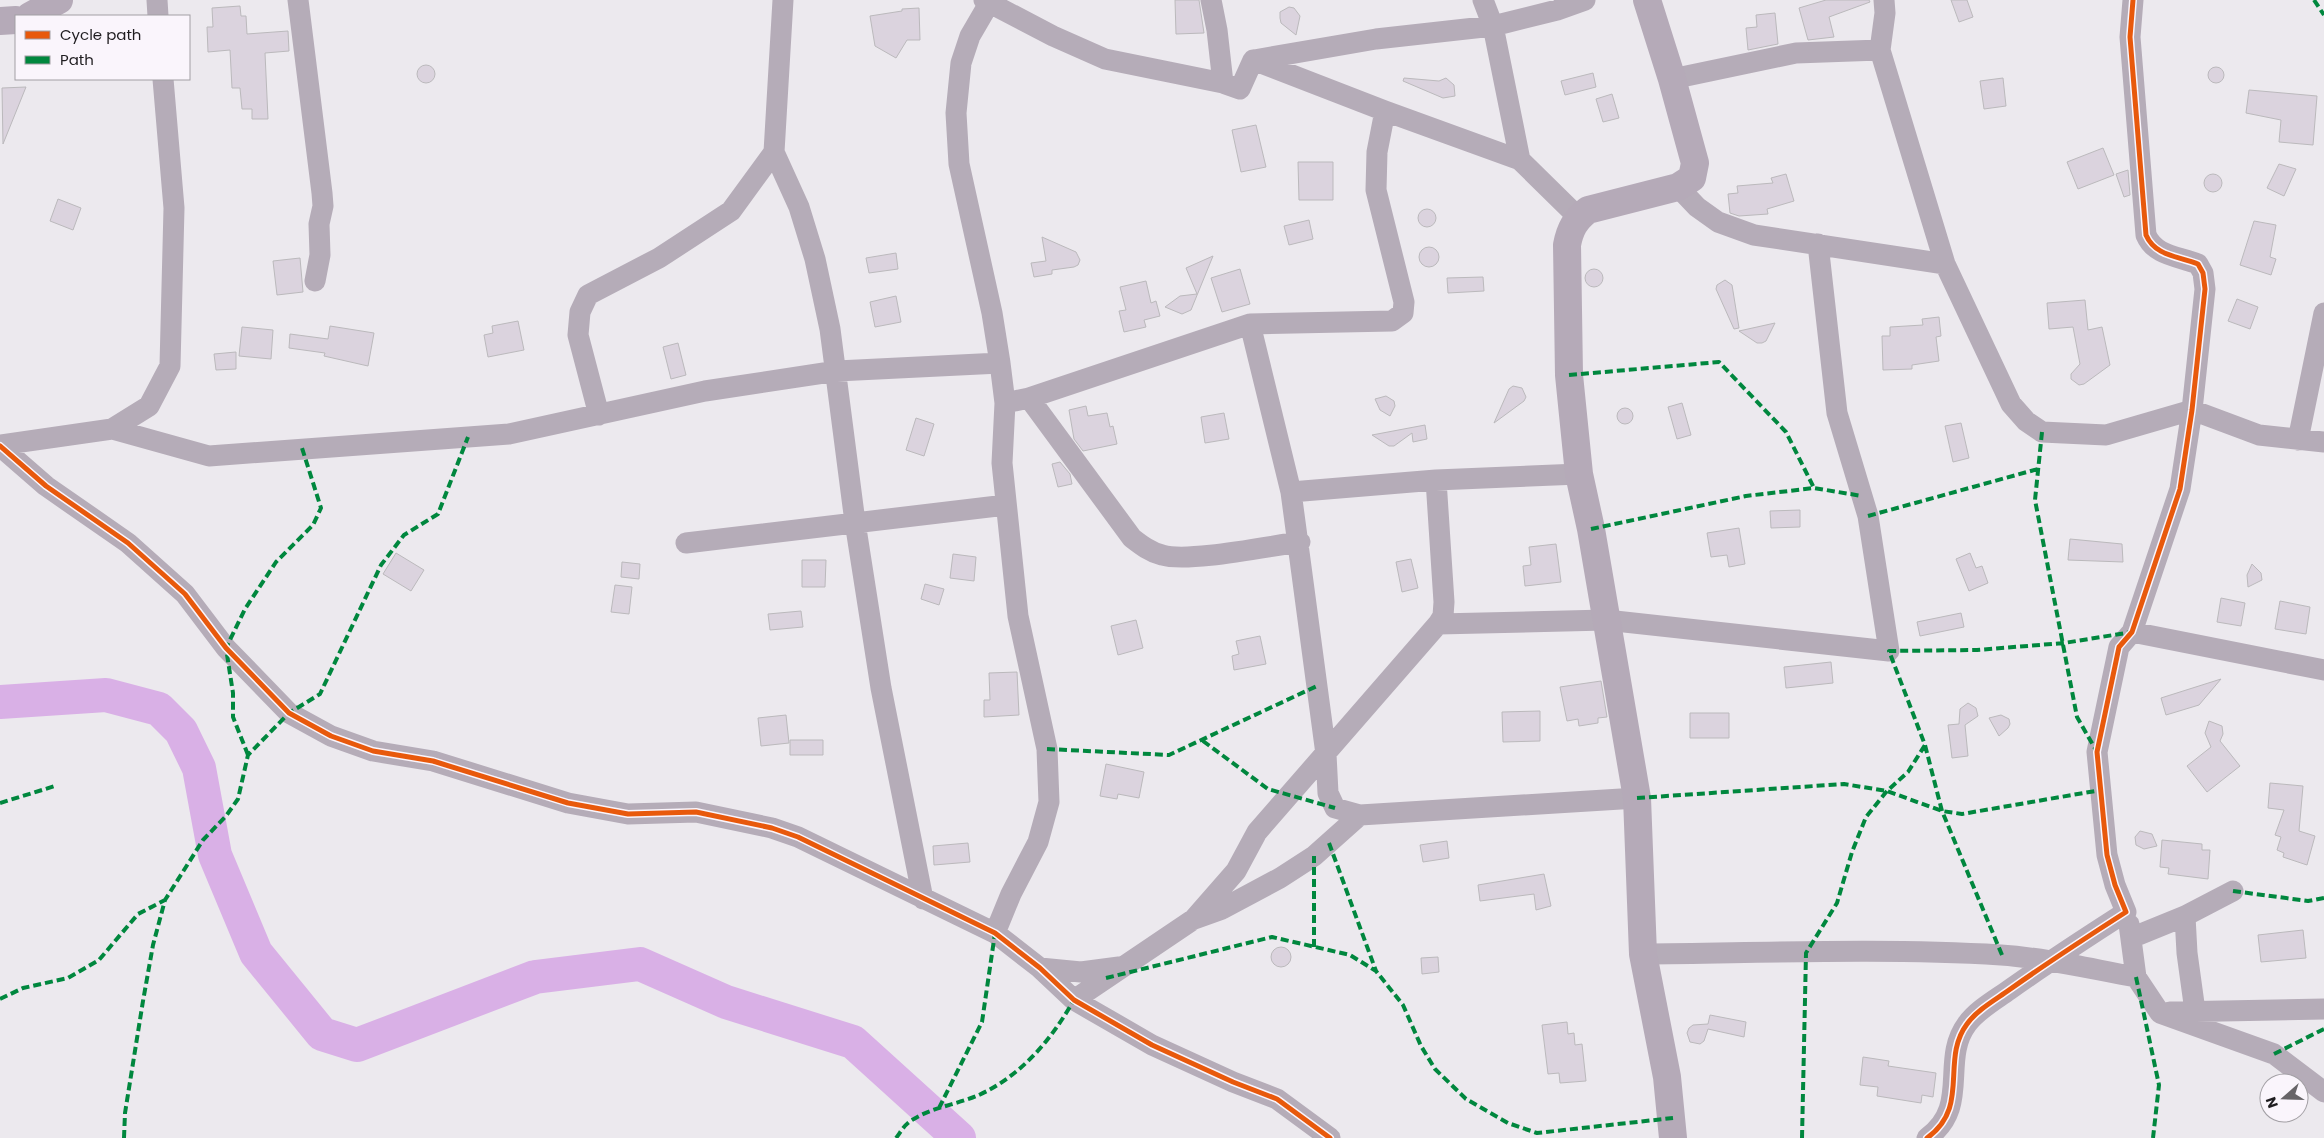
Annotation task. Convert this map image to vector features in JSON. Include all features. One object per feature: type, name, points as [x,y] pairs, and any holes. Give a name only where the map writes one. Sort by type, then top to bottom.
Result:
[{"type":"street","points":[[32,15],[59,0]]},
{"type":"street","points":[[157,0],[158,15]]},
{"type":"street","points":[[298,0],[323,206],[319,224],[320,255],[315,281]]},
{"type":"street","points":[[783,0],[774,152],[799,207],[815,259],[830,329],[837,371],[854,522],[881,688],[923,899]]},
{"type":"street","points":[[1211,0],[1217,30],[1223,83]]},
{"type":"street","points":[[1483,0],[1492,26],[1520,160]]},
{"type":"street","points":[[1253,60],[1376,39],[1492,26],[1557,10],[1586,0]]},
{"type":"street","points":[[1647,0],[1672,79],[1695,163],[1692,178],[1678,187],[1588,210],[1578,217],[1570,230],[1567,245],[1568,375],[1579,474],[1637,798],[1643,954],[1667,1077],[1673,1138]]},
{"type":"street","points":[[1884,0],[1885,13],[1880,50],[1944,264],[2011,404],[2026,421],[2042,432],[2106,435],[2192,410],[2259,435],[2324,442]]},
{"type":"street","points":[[2133,0],[2130,37],[2146,235],[2156,251],[2198,264],[2203,273],[2205,289],[2192,410],[2180,489],[2132,632],[2119,648],[2097,752],[2107,855],[2115,884],[2126,912],[2136,977],[2160,1013],[2274,1054],[2324,1092]]},
{"type":"street","points":[[995,933],[1011,894],[1038,842],[1049,802],[1047,749],[1018,616],[1002,463],[1005,403],[1000,363],[992,313],[959,164],[956,113],[961,63],[970,36],[988,1],[1053,36],[1105,59],[1223,83],[1240,90],[1253,60]]},
{"type":"street","points":[[0,21],[15,20]]},
{"type":"street","points":[[1672,79],[1796,53],[1880,50]]},
{"type":"street","points":[[1253,60],[1520,160],[1578,217]]},
{"type":"street","points":[[112,429],[149,406],[170,366],[174,208],[163,80]]},
{"type":"street","points":[[1005,403],[1029,398],[1250,324],[1392,321],[1404,313],[1404,302],[1376,190],[1377,152],[1385,111]]},
{"type":"street","points":[[600,415],[578,335],[580,312],[588,296],[659,258],[731,210],[774,152]]},
{"type":"street","points":[[1678,187],[1697,207],[1718,222],[1754,235],[1944,264]]},
{"type":"street","points":[[1438,624],[1606,620],[1889,651],[1868,516],[1837,413],[1818,244]]},
{"type":"street","points":[[2298,440],[2324,313]]},
{"type":"street","points":[[1250,324],[1292,492],[1326,754],[1328,794],[1335,808],[1360,815],[1637,798]]},
{"type":"street","points":[[0,445],[112,429],[209,456],[509,434],[705,391],[837,371],[1000,363]]},
{"type":"street","points":[[1029,398],[1132,538],[1149,551],[1163,556],[1194,556],[1300,542]]},
{"type":"street","points":[[0,445],[46,486],[128,543],[184,594],[226,648],[289,713],[331,736],[373,751],[433,761],[568,803],[628,814],[696,812],[772,828],[798,837],[995,933],[1040,968],[1074,1000],[1167,1052],[1233,1082],[1277,1098],[1330,1138]]},
{"type":"street","points":[[1292,492],[1436,480],[1579,474]]},
{"type":"street","points":[[1194,919],[1236,871],[1257,832],[1443,616],[1444,602],[1436,480]]},
{"type":"street","points":[[686,543],[1006,505]]},
{"type":"street","points":[[2132,632],[2324,670]]},
{"type":"street","points":[[1074,1000],[1194,919],[1222,908],[1280,878],[1314,856],[1360,815]]},
{"type":"street","points":[[2131,938],[2185,916],[2233,891]]},
{"type":"street","points":[[1927,1138],[1938,1130],[1950,1114],[1958,1043],[1967,1024],[1986,1007],[2050,961],[2126,912]]},
{"type":"street","points":[[2185,916],[2187,952],[2195,1011]]},
{"type":"street","points":[[1643,954],[1907,952],[2002,955],[2050,961],[2136,977]]},
{"type":"street","points":[[1040,968],[1081,972],[1122,967]]},
{"type":"street","points":[[2160,1013],[2324,1009]]},
{"type":"building","points":[[1175,0],[1199,0],[1204,33],[1176,34]]},
{"type":"building","points":[[1826,0],[1869,0],[1870,2],[1829,17],[1834,37],[1808,40],[1799,8]]},
{"type":"building","points":[[1951,0],[1967,0],[1973,17],[1959,22]]},
{"type":"building","points":[[240,6],[241,16],[246,16],[247,34],[288,31],[289,51],[265,53],[268,119],[252,119],[252,109],[242,109],[240,88],[232,88],[230,50],[208,52],[207,27],[213,27],[212,8]]},
{"type":"building","points":[[1289,7],[1294,8],[1300,16],[1296,35],[1281,23],[1280,12]]},
{"type":"building","points":[[919,8],[920,40],[907,40],[896,58],[875,46],[870,16],[902,11],[902,9]]},
{"type":"building","points":[[1775,13],[1778,44],[1748,50],[1746,28],[1757,27],[1756,15]]},
{"type":"building","points":[[426,65],[432,68],[435,74],[432,80],[426,83],[420,80],[417,74],[420,68]]},
{"type":"building","points":[[2213,67],[2219,67],[2224,72],[2222,81],[2213,83],[2208,78],[2208,72]]},
{"type":"building","points":[[1593,73],[1596,87],[1565,95],[1561,81]]},
{"type":"building","points":[[1404,78],[1439,81],[1446,78],[1454,85],[1455,96],[1443,98],[1403,81]]},
{"type":"building","points":[[2003,78],[2006,106],[1984,109],[1980,81]]},
{"type":"building","points":[[26,87],[3,144],[2,88]]},
{"type":"building","points":[[2249,90],[2317,96],[2313,145],[2279,142],[2281,120],[2246,113]]},
{"type":"building","points":[[1612,94],[1619,118],[1603,122],[1596,99]]},
{"type":"building","points":[[1256,125],[1266,167],[1241,172],[1232,130]]},
{"type":"building","points":[[2103,148],[2114,175],[2078,189],[2067,162]]},
{"type":"building","points":[[1298,162],[1333,162],[1333,200],[1299,200]]},
{"type":"building","points":[[2279,164],[2296,169],[2284,196],[2267,188]]},
{"type":"building","points":[[2128,170],[2130,195],[2124,197],[2116,174]]},
{"type":"building","points":[[1786,174],[1794,201],[1767,209],[1768,214],[1739,216],[1730,213],[1728,194],[1738,193],[1737,186],[1773,183],[1771,178]]},
{"type":"building","points":[[2209,174],[2217,174],[2222,179],[2220,190],[2209,192],[2204,187],[2204,179]]},
{"type":"building","points":[[58,199],[81,208],[73,230],[50,221]]},
{"type":"building","points":[[1423,209],[1431,209],[1436,214],[1434,225],[1423,227],[1418,222],[1418,214]]},
{"type":"building","points":[[1309,220],[1313,239],[1289,245],[1284,226]]},
{"type":"building","points":[[2254,221],[2276,225],[2270,257],[2276,259],[2271,275],[2240,265]]},
{"type":"building","points":[[1042,237],[1076,252],[1080,260],[1078,265],[1052,270],[1052,274],[1034,277],[1031,263],[1046,261]]},
{"type":"building","points":[[1429,247],[1436,250],[1439,257],[1436,264],[1429,267],[1422,264],[1419,257],[1422,250]]},
{"type":"building","points":[[896,253],[898,269],[869,273],[866,258]]},
{"type":"building","points":[[1213,256],[1191,310],[1182,314],[1165,307],[1180,296],[1197,294],[1186,268]]},
{"type":"building","points":[[300,258],[303,292],[277,295],[273,261]]},
{"type":"building","points":[[1240,269],[1250,304],[1222,312],[1211,278]]},
{"type":"building","points":[[1590,269],[1598,269],[1603,274],[1601,285],[1590,287],[1585,282],[1585,274]]},
{"type":"building","points":[[1483,277],[1484,291],[1448,293],[1447,278]]},
{"type":"building","points":[[1725,280],[1732,285],[1739,328],[1734,329],[1716,289],[1717,285]]},
{"type":"building","points":[[1146,281],[1151,303],[1156,301],[1160,316],[1144,320],[1146,327],[1124,332],[1119,311],[1126,310],[1120,287]]},
{"type":"building","points":[[896,296],[901,322],[875,327],[870,302]]},
{"type":"building","points":[[2237,299],[2258,307],[2250,329],[2228,321]]},
{"type":"building","points":[[2085,300],[2088,330],[2102,327],[2110,365],[2084,384],[2079,385],[2071,379],[2071,374],[2080,364],[2073,327],[2049,329],[2047,303]]},
{"type":"building","points":[[1939,317],[1941,336],[1936,337],[1939,361],[1912,365],[1912,369],[1883,370],[1882,336],[1890,336],[1890,327],[1923,325],[1922,319]]},
{"type":"building","points":[[518,321],[524,350],[488,357],[484,335],[493,333],[492,326]]},
{"type":"building","points":[[1775,323],[1766,341],[1762,343],[1757,343],[1739,331]]},
{"type":"building","points":[[330,326],[374,333],[368,366],[324,356],[325,353],[289,348],[290,334],[328,339]]},
{"type":"building","points":[[242,327],[273,330],[271,359],[239,356]]},
{"type":"building","points":[[678,343],[686,375],[671,379],[663,347]]},
{"type":"building","points":[[236,352],[236,369],[216,370],[214,354]]},
{"type":"building","points":[[1513,386],[1522,388],[1526,397],[1524,401],[1494,423],[1509,389]]},
{"type":"building","points":[[1386,396],[1394,401],[1395,406],[1390,416],[1380,410],[1375,399]]},
{"type":"building","points":[[1682,403],[1691,435],[1677,439],[1668,407]]},
{"type":"building","points":[[1086,406],[1088,416],[1107,413],[1110,427],[1113,426],[1117,444],[1083,451],[1074,439],[1069,410]]},
{"type":"building","points":[[1622,408],[1628,408],[1633,413],[1631,422],[1622,424],[1617,419],[1617,413]]},
{"type":"building","points":[[1224,413],[1229,439],[1205,443],[1201,417]]},
{"type":"building","points":[[916,418],[934,424],[924,456],[906,450]]},
{"type":"building","points":[[1961,423],[1969,458],[1953,462],[1945,426]]},
{"type":"building","points":[[1425,425],[1427,439],[1413,442],[1412,433],[1394,446],[1389,446],[1372,435]]},
{"type":"building","points":[[1060,462],[1070,474],[1072,484],[1058,487],[1052,464]]},
{"type":"building","points":[[1800,510],[1800,527],[1771,528],[1770,511]]},
{"type":"building","points":[[1739,528],[1745,564],[1729,567],[1727,555],[1711,557],[1707,533]]},
{"type":"building","points":[[2070,539],[2122,544],[2123,562],[2068,560]]},
{"type":"building","points":[[1556,544],[1561,582],[1525,586],[1523,566],[1531,565],[1529,547]]},
{"type":"building","points":[[396,553],[424,570],[411,591],[383,574]]},
{"type":"building","points":[[1970,553],[1976,568],[1982,566],[1988,583],[1969,591],[1956,559]]},
{"type":"building","points":[[953,554],[976,557],[974,581],[950,578]]},
{"type":"building","points":[[1411,559],[1418,588],[1402,592],[1396,562]]},
{"type":"building","points":[[802,560],[826,560],[825,587],[802,587]]},
{"type":"building","points":[[622,562],[640,564],[639,579],[621,577]]},
{"type":"building","points":[[2252,564],[2261,573],[2262,580],[2248,587],[2247,575]]},
{"type":"building","points":[[925,584],[944,589],[939,605],[921,599]]},
{"type":"building","points":[[615,585],[632,587],[629,614],[611,612]]},
{"type":"building","points":[[2221,598],[2245,603],[2241,626],[2217,622]]},
{"type":"building","points":[[2280,601],[2310,607],[2306,634],[2275,629]]},
{"type":"building","points":[[801,611],[803,627],[770,630],[768,614]]},
{"type":"building","points":[[1961,613],[1964,627],[1920,636],[1917,622]]},
{"type":"building","points":[[1136,620],[1143,648],[1118,655],[1111,626]]},
{"type":"building","points":[[1260,636],[1266,664],[1234,670],[1232,656],[1239,654],[1236,641]]},
{"type":"building","points":[[1831,662],[1833,683],[1786,688],[1784,667]]},
{"type":"building","points":[[1017,672],[1019,715],[984,717],[984,700],[990,700],[989,673]]},
{"type":"building","points":[[2221,679],[2199,705],[2166,715],[2161,698]]},
{"type":"building","points":[[1601,681],[1607,717],[1598,718],[1598,723],[1579,726],[1578,719],[1567,721],[1560,687]]},
{"type":"building","points":[[1968,703],[1976,708],[1978,716],[1965,725],[1968,756],[1952,758],[1948,725],[1959,724],[1960,709]]},
{"type":"building","points":[[1540,711],[1540,741],[1503,742],[1502,712]]},
{"type":"building","points":[[1690,713],[1729,713],[1729,738],[1690,738]]},
{"type":"building","points":[[786,715],[789,743],[761,746],[758,718]]},
{"type":"building","points":[[2001,715],[2009,719],[2010,724],[1999,736],[1989,718]]},
{"type":"building","points":[[2209,721],[2222,726],[2223,734],[2220,741],[2240,766],[2207,792],[2187,766],[2211,747],[2205,733]]},
{"type":"building","points":[[790,740],[823,740],[823,755],[790,755]]},
{"type":"building","points":[[1106,764],[1144,772],[1139,798],[1118,794],[1117,799],[1100,796]]},
{"type":"building","points":[[2270,783],[2303,786],[2299,831],[2315,836],[2307,865],[2283,857],[2284,853],[2277,850],[2281,837],[2275,835],[2284,810],[2268,808]]},
{"type":"building","points":[[2140,831],[2152,834],[2157,846],[2144,849],[2136,845],[2135,837]]},
{"type":"building","points":[[2162,840],[2202,844],[2202,850],[2210,850],[2208,879],[2168,874],[2169,868],[2160,867]]},
{"type":"building","points":[[1447,841],[1449,858],[1423,862],[1420,845]]},
{"type":"building","points":[[968,843],[970,862],[934,865],[933,846]]},
{"type":"building","points":[[1544,874],[1551,906],[1536,910],[1534,894],[1480,901],[1478,885]]},
{"type":"building","points":[[2303,930],[2306,958],[2261,962],[2258,935]]},
{"type":"building","points":[[1281,947],[1288,950],[1291,957],[1288,964],[1281,967],[1274,964],[1271,957],[1274,950]]},
{"type":"building","points":[[1438,957],[1439,972],[1422,974],[1421,958]]},
{"type":"building","points":[[1710,1015],[1746,1022],[1744,1037],[1708,1029],[1704,1041],[1700,1044],[1690,1042],[1687,1033],[1689,1028],[1693,1025],[1708,1024]]},
{"type":"building","points":[[1567,1022],[1568,1034],[1574,1033],[1575,1045],[1582,1044],[1586,1081],[1560,1083],[1559,1073],[1548,1074],[1542,1025]]},
{"type":"building","points":[[1863,1057],[1889,1061],[1888,1066],[1936,1073],[1933,1097],[1922,1095],[1921,1103],[1877,1096],[1878,1087],[1860,1085]]},
{"type":"waterway","points":[[0,702],[106,695],[159,709],[181,731],[199,768],[215,855],[256,953],[322,1034],[357,1045],[535,977],[640,964],[726,1002],[853,1042],[959,1138]]},
{"type":"marked path","points":[[2314,0],[2324,15]]},
{"type":"marked path","points":[[1569,375],[1719,362],[1786,432],[1814,488]]},
{"type":"marked path","points":[[2042,432],[2035,500],[2077,717],[2097,752]]},
{"type":"marked path","points":[[124,1138],[125,1113],[143,1001],[153,945],[165,900],[203,840],[226,816],[238,799],[248,755],[289,713],[320,694],[381,565],[404,535],[438,514],[468,437]]},
{"type":"marked path","points":[[248,755],[233,717],[233,693],[226,648],[245,609],[276,562],[313,525],[321,508],[302,448]]},
{"type":"marked path","points":[[1868,516],[2038,469]]},
{"type":"marked path","points":[[1591,529],[1746,496],[1814,488],[1862,496]]},
{"type":"marked path","points":[[2002,955],[1942,811],[1925,745],[1889,651],[1977,650],[2064,643],[2132,632]]},
{"type":"marked path","points":[[1047,749],[1169,755],[1317,686]]},
{"type":"marked path","points":[[1203,741],[1268,789],[1335,808]]},
{"type":"marked path","points":[[1802,1138],[1806,953],[1837,903],[1852,852],[1866,817],[1887,791],[1908,772],[1925,745]]},
{"type":"marked path","points":[[1637,798],[1844,784],[1887,791],[1942,811],[1962,814],[2101,790]]},
{"type":"marked path","points":[[0,803],[55,786]]},
{"type":"marked path","points":[[1329,843],[1376,971]]},
{"type":"marked path","points":[[1314,856],[1314,947]]},
{"type":"marked path","points":[[2233,891],[2308,901],[2324,898]]},
{"type":"marked path","points":[[0,999],[23,988],[68,978],[99,960],[138,914],[165,900]]},
{"type":"marked path","points":[[939,1108],[982,1022],[995,933]]},
{"type":"marked path","points":[[1106,978],[1272,937],[1350,955],[1376,971],[1403,1005],[1421,1046],[1435,1069],[1466,1099],[1508,1123],[1537,1133],[1673,1118]]},
{"type":"marked path","points":[[2136,977],[2159,1085],[2153,1138]]},
{"type":"marked path","points":[[896,1138],[906,1125],[916,1118],[933,1110],[979,1095],[1022,1067],[1056,1029],[1074,1000]]},
{"type":"marked path","points":[[2274,1054],[2324,1029]]},
{"type":"cycle path","points":[[1927,1138],[1940,1126],[1948,1112],[1952,1098],[1959,1038],[1971,1019],[2023,980],[2126,912],[2115,885],[2107,855],[2097,752],[2119,647],[2132,632],[2180,489],[2192,410],[2205,289],[2203,273],[2198,264],[2161,251],[2150,242],[2146,235],[2130,37],[2133,0]]},
{"type":"cycle path","points":[[0,446],[46,486],[128,543],[185,594],[226,648],[289,713],[331,736],[373,751],[433,761],[568,803],[628,814],[696,812],[772,828],[798,837],[995,933],[1040,968],[1074,1000],[1152,1045],[1233,1082],[1277,1099],[1330,1138]]}]
